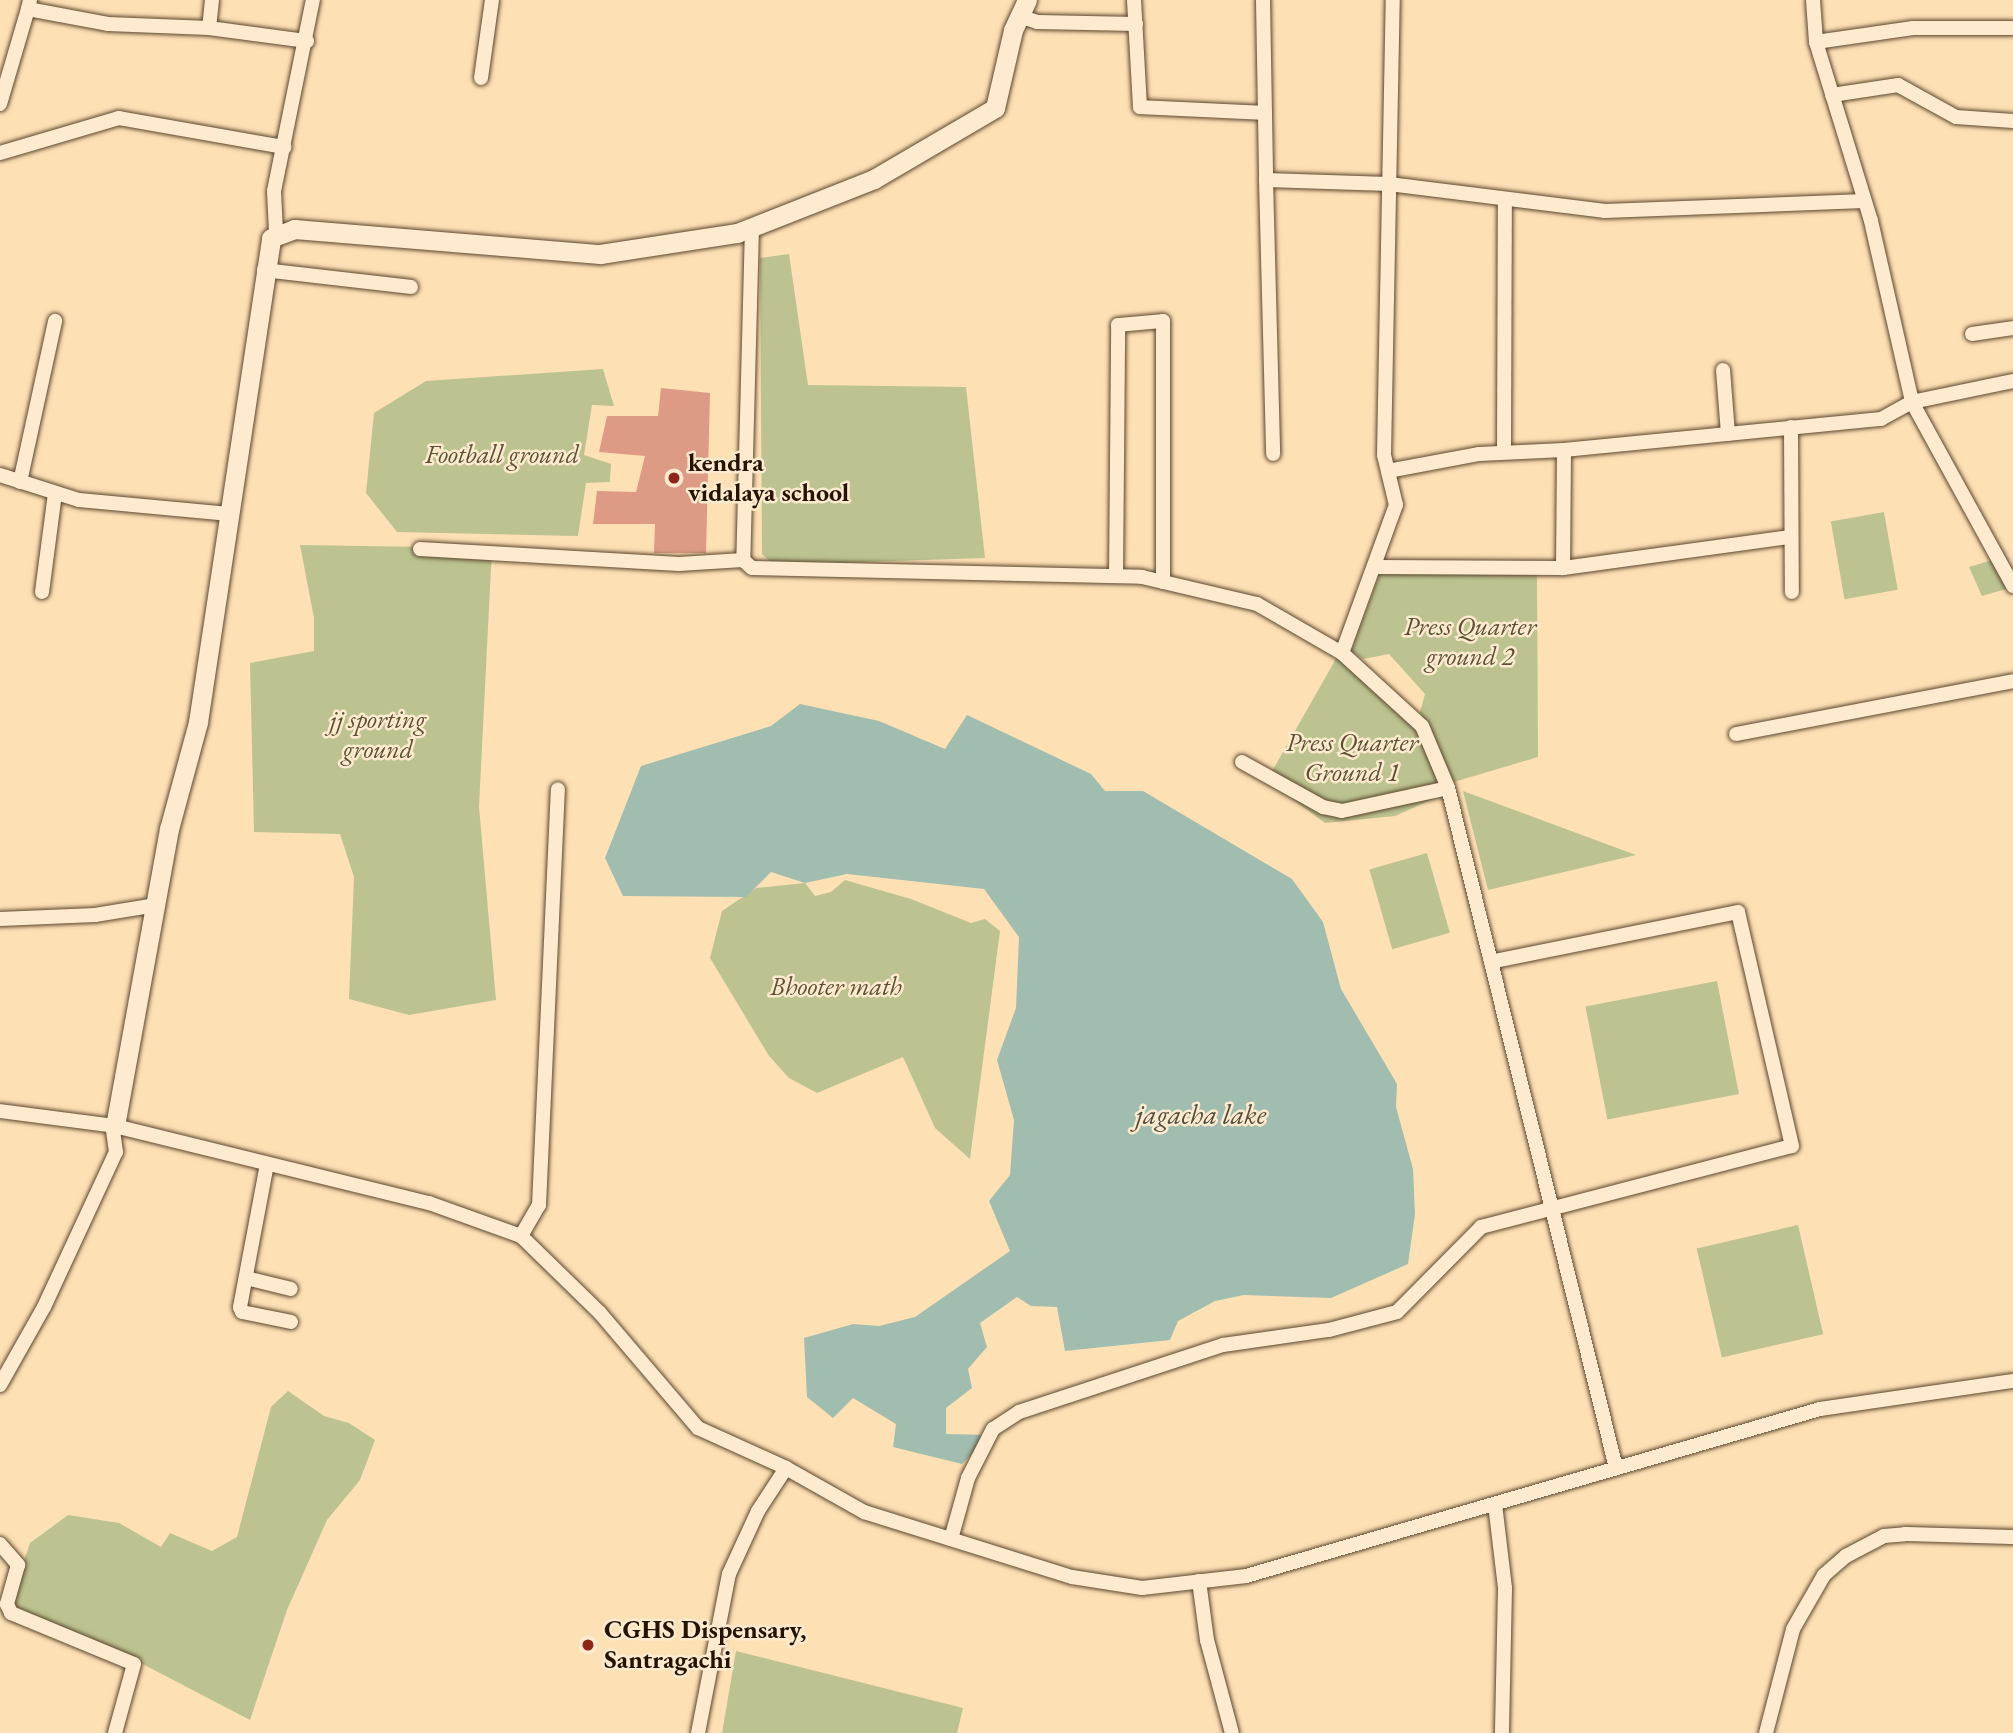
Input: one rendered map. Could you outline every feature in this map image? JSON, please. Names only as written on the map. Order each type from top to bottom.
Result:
[{"type":"main road","points":[[113,1126],[156,905],[198,722],[264,271],[276,232],[600,254],[674,245],[752,227],[874,179],[984,116],[1001,95],[1023,8]]},
{"type":"street","points":[[209,28],[212,0]]},
{"type":"street","points":[[276,232],[274,191],[307,41],[313,0]]},
{"type":"street","points":[[481,78],[492,0]]},
{"type":"street","points":[[1134,0],[1140,107],[1265,113]]},
{"type":"street","points":[[1263,0],[1273,454]]},
{"type":"street","points":[[1342,653],[1396,505],[1388,471],[1393,0]]},
{"type":"street","points":[[1813,0],[1816,42],[1864,201],[1912,402],[2013,586]]},
{"type":"street","points":[[0,104],[5,51],[29,4],[107,24],[209,28],[307,41]]},
{"type":"street","points":[[1023,8],[1037,22],[1136,24]]},
{"type":"street","points":[[1816,42],[1913,28],[2013,28]]},
{"type":"street","points":[[1832,95],[1898,85],[1956,117],[2013,121]]},
{"type":"street","points":[[0,153],[119,118],[284,147]]},
{"type":"street","points":[[1266,180],[1389,184],[1605,211],[1864,201]]},
{"type":"street","points":[[1504,452],[1506,199]]},
{"type":"street","points":[[743,560],[752,227]]},
{"type":"street","points":[[264,271],[411,287]]},
{"type":"street","points":[[20,482],[55,321]]},
{"type":"street","points":[[1116,576],[1118,325],[1163,321],[1163,582]]},
{"type":"street","points":[[1972,334],[2013,328]]},
{"type":"street","points":[[1723,370],[1728,433]]},
{"type":"street","points":[[1388,471],[1504,452],[1564,450],[1881,419],[1912,402],[2013,382]]},
{"type":"street","points":[[1791,427],[1789,537],[1792,592]]},
{"type":"street","points":[[1563,568],[1564,450]]},
{"type":"street","points":[[0,475],[79,500],[229,514]]},
{"type":"street","points":[[42,592],[55,493]]},
{"type":"street","points":[[1374,567],[1563,568],[1789,537]]},
{"type":"street","points":[[420,549],[678,564],[743,560],[752,568],[1116,576],[1163,582],[1257,604],[1342,653],[1422,726],[1448,788],[1616,1468]]},
{"type":"street","points":[[1736,734],[2013,681]]},
{"type":"street","points":[[1242,761],[1323,807],[1342,811],[1448,788]]},
{"type":"street","points":[[520,1236],[539,1205],[558,789]]},
{"type":"street","points":[[0,919],[95,915],[156,905]]},
{"type":"street","points":[[951,1539],[968,1478],[993,1429],[1019,1412],[1223,1345],[1329,1330],[1397,1312],[1481,1227],[1554,1212],[1792,1146],[1738,912],[1491,962]]},
{"type":"street","points":[[0,1111],[113,1126],[429,1203],[520,1236],[600,1313],[698,1428],[786,1468],[864,1512],[1072,1577],[1142,1588],[1246,1576],[1819,1409],[2013,1381]]},
{"type":"street","points":[[0,1385],[44,1307],[116,1152],[113,1126]]},
{"type":"street","points":[[267,1164],[242,1312],[291,1322]]},
{"type":"street","points":[[246,1278],[291,1289]]},
{"type":"street","points":[[698,1733],[729,1574],[758,1511],[786,1468]]},
{"type":"street","points":[[1495,1504],[1505,1588],[1502,1733]]},
{"type":"street","points":[[1766,1733],[1793,1629],[1824,1575],[1846,1556],[1884,1536],[1905,1534],[2013,1537]]},
{"type":"street","points":[[0,1544],[18,1565],[7,1604],[11,1613],[134,1664],[115,1733]]},
{"type":"street","points":[[1199,1581],[1207,1640],[1232,1733]]},
{"type":"green space","points":[[789,254],[808,385],[966,387],[985,558],[774,565],[762,554],[760,258]]},
{"type":"green space","name":"Football ground","points":[[603,369],[614,406],[592,405],[584,455],[611,464],[610,482],[586,483],[578,536],[397,532],[366,493],[374,413],[426,381]]},
{"type":"green space","points":[[1884,512],[1898,590],[1845,599],[1831,521]]},
{"type":"green space","name":"jj sporting ground","points":[[300,545],[492,548],[479,807],[496,1000],[409,1015],[349,999],[354,877],[340,834],[254,832],[250,663],[314,651],[314,618]]},
{"type":"green space","points":[[2003,557],[2013,587],[1982,596],[1969,567]]},
{"type":"green space","name":"Press Quarter ground 2","points":[[1380,573],[1537,575],[1538,757],[1454,782],[1420,712],[1425,694],[1389,654],[1363,659],[1351,651]]},
{"type":"green space","name":"Press Quarter Ground 1","points":[[1337,657],[1418,732],[1444,794],[1395,816],[1325,823],[1267,780]]},
{"type":"green space","points":[[1463,791],[1636,855],[1488,890]]},
{"type":"green space","points":[[1427,853],[1450,933],[1392,949],[1369,870]]},
{"type":"green space","name":"Bhooter math","points":[[845,880],[911,899],[971,923],[985,919],[1000,931],[970,1159],[935,1128],[903,1057],[817,1093],[789,1078],[769,1056],[710,958],[722,911],[756,888],[805,883],[815,896],[831,892]]},
{"type":"green space","points":[[1717,981],[1739,1094],[1607,1119],[1585,1007]]},
{"type":"green space","points":[[1798,1225],[1823,1334],[1722,1358],[1697,1248]]},
{"type":"green space","points":[[288,1391],[324,1416],[349,1423],[375,1440],[360,1480],[327,1520],[287,1610],[250,1720],[108,1646],[8,1608],[30,1543],[68,1515],[119,1523],[161,1547],[170,1533],[212,1551],[237,1537],[271,1407]]},
{"type":"green space","points":[[736,1651],[963,1708],[957,1733],[722,1733]]},
{"type":"water","name":"jagacha lake","points":[[800,704],[879,721],[945,749],[967,715],[1091,774],[1105,791],[1143,791],[1292,879],[1323,922],[1341,989],[1397,1084],[1396,1107],[1413,1169],[1415,1214],[1408,1264],[1331,1298],[1244,1295],[1215,1301],[1178,1321],[1170,1340],[1065,1351],[1057,1307],[1031,1306],[1017,1297],[980,1323],[987,1347],[968,1369],[972,1388],[946,1408],[946,1434],[990,1435],[962,1464],[893,1447],[896,1424],[853,1398],[833,1418],[807,1397],[804,1338],[853,1324],[879,1326],[915,1317],[1010,1251],[989,1201],[1010,1175],[1014,1120],[997,1060],[1016,1008],[1019,937],[984,889],[847,874],[805,883],[771,872],[746,897],[623,896],[605,858],[641,766],[771,726]]},
{"type":"building","name":"kendra vidalaya school","points":[[661,388],[710,393],[706,553],[654,553],[655,524],[593,524],[597,491],[636,492],[645,456],[599,452],[607,416],[658,416]]},
{"type":"place","name":"kendra vidalaya school","points":[[674,478]]},
{"type":"place","name":"CGHS Dispensary, Santragachi","points":[[588,1645]]}]
